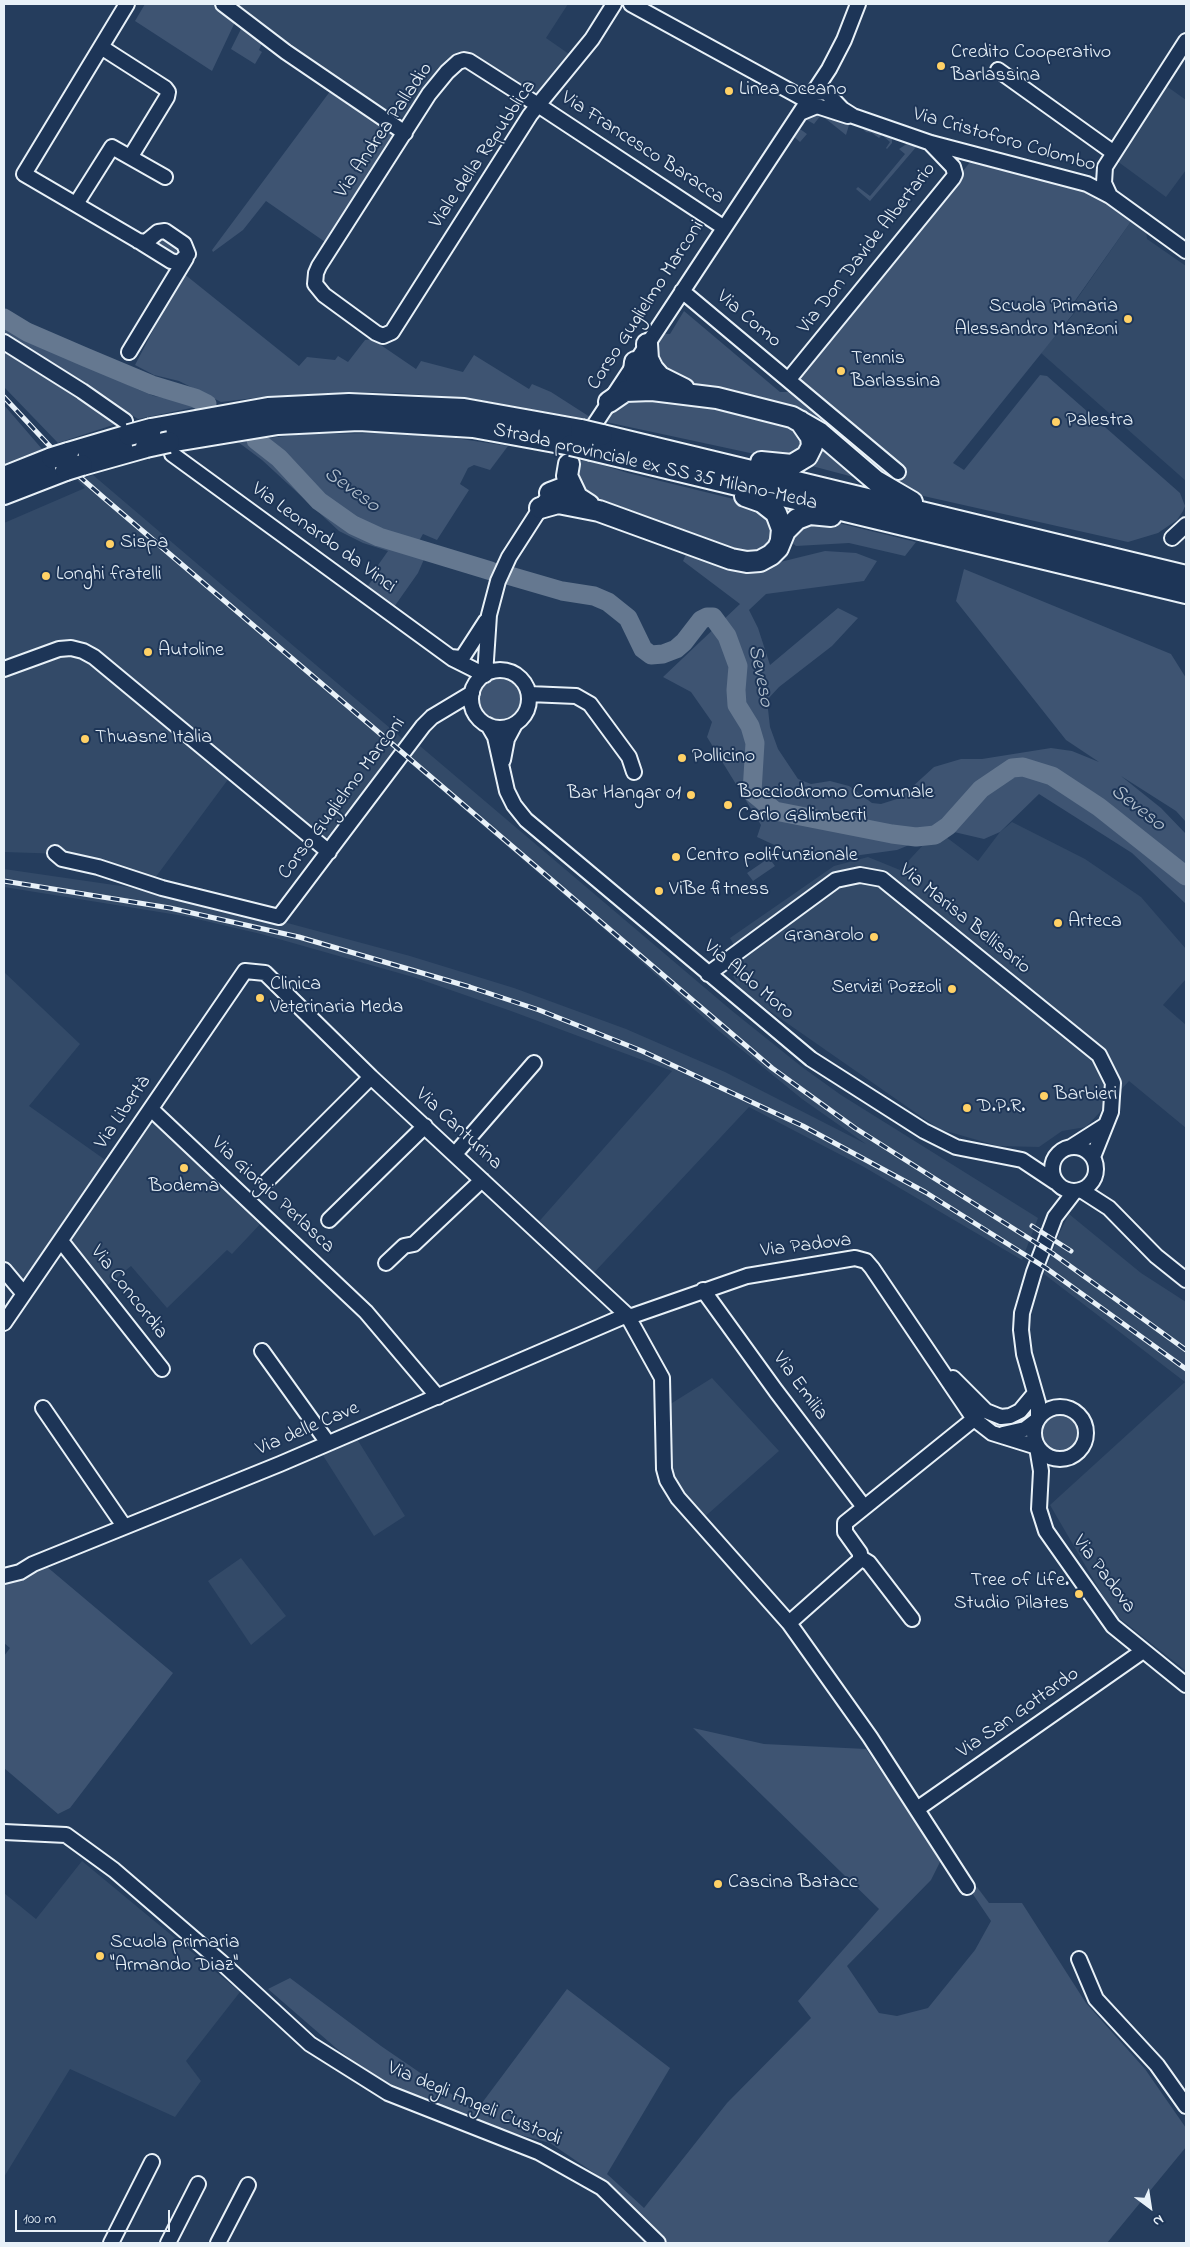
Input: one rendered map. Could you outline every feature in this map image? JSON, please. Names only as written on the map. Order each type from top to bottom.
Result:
[{"type":"highway","points":[[647,344],[648,359],[638,367],[636,377],[652,390]]},
{"type":"highway","points":[[638,367],[695,394]]},
{"type":"highway","points":[[609,402],[625,391],[652,390],[695,394],[770,411],[799,420],[820,433],[870,476],[894,493],[953,520]]},
{"type":"highway","name":"Strada provinciale ex SS 35 Milano-Meda","points":[[4,477],[67,462],[209,418],[314,405],[418,406],[510,416],[563,479]]},
{"type":"highway","name":"Strada provinciale ex SS 35 Milano-Meda","points":[[4,494],[67,462],[127,428],[170,448],[226,431],[256,426],[336,420],[413,422],[496,430],[563,479]]},
{"type":"highway","points":[[680,462],[729,456],[780,465],[797,463],[807,456],[812,446],[811,437],[799,420]]},
{"type":"highway","name":"Strada provinciale ex SS 35 Milano-Meda","points":[[563,479],[597,442],[680,462],[953,520],[1186,576]]},
{"type":"highway","points":[[680,462],[770,507],[780,520],[782,539]]},
{"type":"highway","name":"Strada provinciale ex SS 35 Milano-Meda","points":[[680,462],[915,528],[1186,593]]},
{"type":"highway","points":[[563,479],[599,511],[740,562],[754,562],[766,558],[778,548],[782,539],[797,519],[810,514],[915,528]]},
{"type":"street","points":[[127,4],[24,174],[175,262],[186,258]]},
{"type":"street","points":[[223,4],[286,52],[405,133]]},
{"type":"street","name":"Viale della Repubblica","points":[[315,278],[318,290],[376,333],[383,336],[392,332],[538,105],[592,39],[614,4]]},
{"type":"street","name":"Via Cristoforo Colombo","points":[[631,4],[813,94],[826,92],[831,104],[854,116],[931,143],[1078,180],[1110,196],[1185,249]]},
{"type":"street","name":"Corso Guglielmo Marconi","points":[[647,344],[829,69],[844,40],[858,4]]},
{"type":"street","points":[[1078,180],[1093,177],[1105,167],[1182,57],[1186,41]]},
{"type":"street","points":[[101,47],[165,88],[168,92],[167,97],[131,156]]},
{"type":"street","name":"Via Andrea Palladio","points":[[315,278],[319,266],[405,133],[447,72],[458,62],[469,61],[538,105]]},
{"type":"street","points":[[799,114],[811,107],[831,104],[828,79],[829,69]]},
{"type":"street","points":[[998,70],[1114,153]]},
{"type":"street","name":"Via Francesco Baracca","points":[[538,105],[723,227]]},
{"type":"street","name":"Via Don Davide Albertario","points":[[789,379],[953,178],[955,174],[953,167],[931,143]]},
{"type":"street","points":[[76,204],[110,148],[115,147],[165,177]]},
{"type":"street","points":[[1105,167],[1104,183],[1110,196]]},
{"type":"street","points":[[129,352],[186,258],[187,247],[165,231],[158,232],[146,242],[138,241]]},
{"type":"street","name":"Via Como","points":[[682,291],[898,472]]},
{"type":"street","points":[[4,342],[82,391],[127,428]]},
{"type":"street","name":"Corso Guglielmo Marconi","points":[[485,675],[486,637],[489,615],[498,581],[504,567],[563,479],[609,402],[638,367]]},
{"type":"street","name":"Via Leonardo da Vinci","points":[[170,448],[452,658]]},
{"type":"street","points":[[1172,538],[1186,525]]},
{"type":"street","points":[[452,658],[460,658],[464,655],[489,615]]},
{"type":"street","points":[[486,637],[507,671]]},
{"type":"street","points":[[4,669],[59,649],[72,648],[84,651],[329,852]]},
{"type":"street","points":[[452,658],[485,675]]},
{"type":"street","points":[[452,658],[473,691],[473,706],[484,722]]},
{"type":"street","points":[[444,711],[462,712],[484,722],[506,727],[515,724],[526,711],[529,694],[522,679],[507,671],[499,670],[485,675],[473,691]]},
{"type":"street","name":"Corso Guglielmo Marconi","points":[[55,853],[62,859],[98,867],[162,888],[279,917],[423,726],[432,717],[473,691]]},
{"type":"street","points":[[529,694],[576,696],[590,704],[629,757],[634,772]]},
{"type":"street","name":"Via Aldo Moro","points":[[484,722],[495,737],[508,791],[514,805],[526,820],[811,1059],[924,1131],[956,1147],[1022,1160],[1042,1157],[1067,1148]]},
{"type":"street","name":"Via Aldo Moro","points":[[502,763],[507,739],[515,724]]},
{"type":"street","name":"Via Marisa Bellisario","points":[[708,974],[836,880],[860,875],[882,879],[1099,1055],[1113,1083],[1111,1112],[1093,1157]]},
{"type":"street","name":"Via Libertà","points":[[4,1323],[245,971],[265,973]]},
{"type":"street","name":"Via Canturina","points":[[265,973],[371,1077],[626,1315],[662,1378],[664,1469],[667,1480],[678,1498],[789,1623],[870,1737],[968,1887]]},
{"type":"street","points":[[455,1154],[534,1063]]},
{"type":"street","points":[[267,1181],[371,1077]]},
{"type":"street","name":"Via Giorgio Perlasca","points":[[151,1109],[366,1312],[438,1397]]},
{"type":"street","points":[[330,1220],[424,1126]]},
{"type":"street","points":[[1064,1459],[1049,1457],[1037,1447],[1034,1433],[1039,1408],[1031,1373],[1024,1354],[1021,1330],[1022,1313],[1034,1272],[1055,1217],[1056,1183],[1052,1168],[1053,1160],[1067,1148],[1104,1126]]},
{"type":"street","points":[[1067,1148],[1084,1148],[1093,1157],[1096,1175],[1109,1208]]},
{"type":"street","name":"Via Aldo Moro","points":[[1022,1160],[1056,1183]]},
{"type":"street","points":[[1055,1217],[1078,1191],[1093,1182],[1096,1175]]},
{"type":"street","points":[[386,1263],[404,1246],[414,1244],[482,1180]]},
{"type":"street","points":[[1056,1183],[1062,1188],[1078,1191],[1109,1208],[1156,1256],[1186,1280]]},
{"type":"street","name":"Via Concordia","points":[[61,1241],[162,1369]]},
{"type":"street","name":"Via Padova","points":[[626,1315],[632,1316],[703,1290],[752,1275],[859,1258],[872,1268],[974,1419],[988,1431],[1037,1447],[1040,1461],[1040,1516],[1046,1531],[1113,1626],[1186,1685]]},
{"type":"street","points":[[4,1270],[24,1294]]},
{"type":"street","name":"Via Emilia","points":[[703,1290],[774,1389],[864,1507]]},
{"type":"street","name":"Via delle Cave","points":[[4,1576],[20,1572],[33,1564],[438,1397],[626,1315]]},
{"type":"street","points":[[262,1351],[328,1443]]},
{"type":"street","points":[[930,1355],[991,1414],[1004,1417],[1018,1412],[1035,1393]]},
{"type":"street","points":[[1031,1373],[1044,1395],[1061,1407]]},
{"type":"street","points":[[1000,1434],[1025,1429],[1044,1412],[1061,1407],[1069,1408],[1082,1419],[1086,1435],[1079,1451],[1064,1459],[1047,1476],[1040,1490]]},
{"type":"street","points":[[43,1408],[124,1526]]},
{"type":"street","points":[[861,1558],[860,1551],[844,1528],[849,1519],[974,1419]]},
{"type":"street","points":[[789,1623],[861,1558]]},
{"type":"street","points":[[861,1558],[868,1562],[912,1619]]},
{"type":"street","name":"Via San Gottardo","points":[[918,1809],[1144,1651]]},
{"type":"street","name":"Via degli Angeli Custodi","points":[[4,1832],[66,1835],[121,1876],[221,1962],[310,2044],[388,2093],[538,2152],[602,2188],[658,2243]]},
{"type":"street","points":[[1079,1958],[1096,1999],[1157,2065],[1186,2106]]},
{"type":"street","points":[[111,2243],[152,2162]]},
{"type":"street","points":[[168,2243],[198,2184]]},
{"type":"street","points":[[218,2243],[248,2185]]},
{"type":"shaded area","points":[[145,4],[215,4],[236,20],[212,71],[135,21]]},
{"type":"shaded area","points":[[235,4],[568,4],[546,38],[569,54],[537,92],[530,93],[469,54],[453,56],[407,117],[397,118],[318,66]]},
{"type":"shaded area","points":[[246,28],[263,41],[259,50],[262,52],[255,64],[231,49],[241,29]]},
{"type":"shaded area","points":[[1165,85],[1186,100],[1186,170],[1166,197],[1117,161]]},
{"type":"shaded area","points":[[331,90],[392,132],[393,140],[328,244],[266,201],[243,230],[213,252],[212,250]]},
{"type":"shaded area","points":[[822,113],[849,125],[846,135],[821,115],[814,124],[807,120],[800,129],[807,134],[800,142],[793,136],[804,121],[816,114]]},
{"type":"shaded area","points":[[862,128],[889,136],[892,138],[892,143],[887,149],[890,142],[882,135],[879,138]]},
{"type":"shaded area","points":[[908,143],[917,146],[870,201],[856,189],[858,187],[870,196],[905,154],[899,149]]},
{"type":"shaded area","points":[[971,161],[1066,183],[1099,198],[1132,220],[1072,305],[1077,309],[953,463],[964,470],[1040,375],[1047,376],[1180,493],[1185,506],[1183,511],[1177,520],[1158,533],[1128,542],[919,495],[905,490],[850,453],[727,394],[678,380],[662,370],[656,351],[665,334],[670,334],[684,311],[780,392],[795,392],[794,380]]},
{"type":"shaded area","name":"Scuola Primaria Alessandro Manzoni","points":[[1132,220],[1146,230],[1147,239],[1186,266],[1186,481],[1041,353],[1077,310],[1072,306]]},
{"type":"shaded area","points":[[161,235],[180,245],[180,255],[176,256],[158,245],[156,241]]},
{"type":"shaded area","points":[[183,273],[299,366],[307,357],[335,360],[338,356],[348,362],[365,340],[372,339],[416,369],[421,361],[463,372],[474,355],[529,389],[532,384],[551,392],[590,417],[588,419],[475,399],[399,393],[353,392],[271,396],[221,402],[179,381],[154,375],[135,365]]},
{"type":"shaded area","points":[[4,324],[137,389],[154,396],[181,401],[196,407],[138,419],[4,334]]},
{"type":"shaded area","points":[[4,349],[58,383],[116,424],[58,443],[4,387]]},
{"type":"shaded area","points":[[632,399],[704,403],[798,426],[806,450],[778,459],[606,422],[617,407]]},
{"type":"shaded area","points":[[4,405],[42,449],[4,464]]},
{"type":"shaded area","points":[[388,433],[448,437],[508,446],[490,470],[474,465],[468,468],[460,484],[469,490],[437,540],[423,534],[419,541],[412,542],[359,523],[331,504],[304,480],[267,438],[306,434]]},
{"type":"shaded area","points":[[817,438],[861,479],[808,465]]},
{"type":"shaded area","points":[[247,441],[268,457],[322,509],[348,529],[367,538],[425,557],[418,573],[394,607],[367,587],[379,571],[376,568],[388,551],[363,543],[339,531],[262,460],[238,442]]},
{"type":"shaded area","points":[[586,460],[628,473],[754,504],[774,522],[771,545],[749,556],[588,497],[576,477],[581,461]]},
{"type":"shaded area","points":[[93,475],[404,740],[329,842],[238,766],[155,878],[102,860],[65,854],[4,852],[4,523],[85,488],[77,480]]},
{"type":"shaded area","points":[[830,521],[916,542],[905,556],[849,543],[796,546],[791,542],[799,524]]},
{"type":"shaded area","points":[[688,550],[776,563],[825,551],[856,553],[877,561],[864,581],[766,594],[749,610],[758,628],[770,665],[838,608],[858,618],[832,646],[779,687],[767,700],[770,727],[778,749],[798,779],[811,784],[830,781],[849,786],[872,803],[881,804],[900,798],[934,767],[961,759],[982,759],[1051,748],[1072,751],[1099,762],[1066,740],[956,601],[964,569],[1171,654],[1186,678],[1186,822],[1176,811],[1121,776],[1161,808],[1186,834],[1186,904],[1132,853],[1039,794],[1000,832],[984,839],[954,832],[919,841],[897,850],[824,860],[792,853],[757,837],[761,825],[707,737],[712,722],[691,692],[663,677],[740,604],[683,561]]},
{"type":"shaded area","points":[[500,677],[513,681],[519,687],[523,700],[519,713],[513,719],[500,723],[487,719],[481,713],[477,700],[481,687],[487,681]]},
{"type":"shaded area","points":[[420,746],[731,1010],[802,1067],[841,1095],[1038,1218],[1022,1260],[864,1167],[749,1107],[589,1278],[535,1226],[672,1071],[413,977],[261,934],[184,916],[4,887],[4,869],[128,887],[243,911],[410,956],[514,988],[626,1029],[725,1072],[866,1144],[802,1099],[714,1027],[619,942],[406,760]]},
{"type":"shaded area","points":[[1012,822],[1085,859],[1141,897],[1186,949],[1186,979],[1163,1005],[1186,1025],[1186,1128],[1129,1081],[1086,1127],[1062,1131],[1039,1147],[998,1146],[939,1129],[741,991],[733,976],[745,965],[730,938],[834,866],[868,857],[900,870],[923,845],[946,837],[978,861],[1000,832]]},
{"type":"shaded area","points":[[769,858],[775,866],[753,881],[747,873]]},
{"type":"shaded area","points":[[4,972],[80,1044],[29,1106],[111,1164],[24,1292],[4,1268]]},
{"type":"shaded area","points":[[152,1112],[264,1220],[232,1254],[227,1250],[167,1308],[131,1266],[103,1289],[64,1241]]},
{"type":"shaded area","points":[[1069,1214],[1141,1273],[1186,1302],[1186,1671],[1113,1613],[1050,1505],[1185,1382],[1044,1274]]},
{"type":"shaded area","points":[[712,1378],[779,1451],[700,1521],[668,1480],[664,1408]]},
{"type":"shaded area","points":[[1060,1416],[1074,1421],[1079,1435],[1074,1449],[1060,1454],[1046,1449],[1041,1435],[1046,1421]]},
{"type":"shaded area","points":[[352,1431],[405,1516],[374,1536],[317,1446]]},
{"type":"shaded area","points":[[241,1558],[286,1616],[251,1645],[208,1581]]},
{"type":"shaded area","points":[[46,1566],[173,1673],[70,1808],[58,1814],[4,1768],[4,1656],[10,1648],[4,1643],[4,1585]]},
{"type":"shaded area","points":[[693,1728],[764,1744],[866,1749],[911,1815],[940,1862],[931,1880],[847,1966],[879,2013],[897,2016],[928,2008],[975,1950],[991,1921],[970,1890],[977,1887],[989,1903],[1022,1903],[1086,2003],[1145,2069],[1186,2128],[1186,2147],[1107,2243],[668,2243],[600,2177],[550,2143],[473,2122],[377,2079],[336,2048],[268,1989],[290,1978],[381,2046],[476,2111],[567,1989],[670,2068],[607,2174],[644,2208],[727,2103],[811,2018],[798,2001],[879,1909]]},
{"type":"shaded area","name":"Scuola primaria \"Armando Diaz\"","points":[[82,1861],[240,1992],[186,2061],[201,2081],[175,2117],[70,2069],[4,2177],[4,1893],[36,1919]]},
{"type":"waterway","name":"Seveso","points":[[4,318],[27,332],[85,357],[152,385],[195,398],[207,404]]},
{"type":"waterway","name":"Seveso","points":[[256,440],[279,458],[319,501],[353,525],[379,537],[491,571]]},
{"type":"waterway","name":"Seveso","points":[[507,575],[562,591],[594,596],[608,602],[628,618],[643,649],[651,655],[663,654],[676,649],[701,620],[713,617],[727,636],[738,666],[737,705],[750,726],[755,743],[752,792],[775,811],[892,834],[916,837],[935,835],[948,826],[981,789],[1012,768],[1023,767],[1052,776],[1099,807],[1186,876]]},
{"type":"railway","points":[[4,397],[72,470],[104,498],[772,1068],[855,1128],[1052,1253],[1186,1350]]},
{"type":"railway","points":[[4,881],[170,908],[299,937],[470,987],[539,1010],[642,1051],[803,1126],[925,1192],[1046,1268],[1186,1369]]},
{"type":"railway","points":[[1032,1226],[1071,1251]]},
{"type":"place","name":"Credito Cooperativo Barlassina","points":[[941,66]]},
{"type":"place","name":"Linea Oceano","points":[[729,91]]},
{"type":"place","name":"Scuola Primaria Alessandro Manzoni","points":[[1128,319]]},
{"type":"place","name":"Tennis Barlassina","points":[[841,371]]},
{"type":"place","name":"Palestra","points":[[1056,422]]},
{"type":"place","name":"Sispa","points":[[110,544]]},
{"type":"place","name":"Longhi fratelli","points":[[46,576]]},
{"type":"place","name":"Autoline","points":[[148,652]]},
{"type":"place","name":"Thuasne Italia","points":[[85,739]]},
{"type":"place","name":"Pollicino","points":[[682,758]]},
{"type":"place","name":"Bar Hangar 01","points":[[691,795]]},
{"type":"place","name":"Bocciodromo Comunale Carlo Galimberti","points":[[728,805]]},
{"type":"place","name":"Centro polifunzionale","points":[[676,857]]},
{"type":"place","name":"ViBe fitness","points":[[659,891]]},
{"type":"place","name":"Arteca","points":[[1058,923]]},
{"type":"place","name":"Granarolo","points":[[874,937]]},
{"type":"place","name":"Servizi Pozzoli","points":[[952,989]]},
{"type":"place","name":"Clinica Veterinaria Meda","points":[[260,998]]},
{"type":"place","name":"Barbieri","points":[[1044,1096]]},
{"type":"place","name":"D.P.R.","points":[[967,1108]]},
{"type":"place","name":"Bodema","points":[[184,1168]]},
{"type":"place","name":"Tree of Life. Studio Pilates","points":[[1079,1594]]},
{"type":"place","name":"Cascina Batacc","points":[[718,1884]]},
{"type":"place","name":"Scuola primaria \"Armando Diaz\"","points":[[100,1956]]}]
